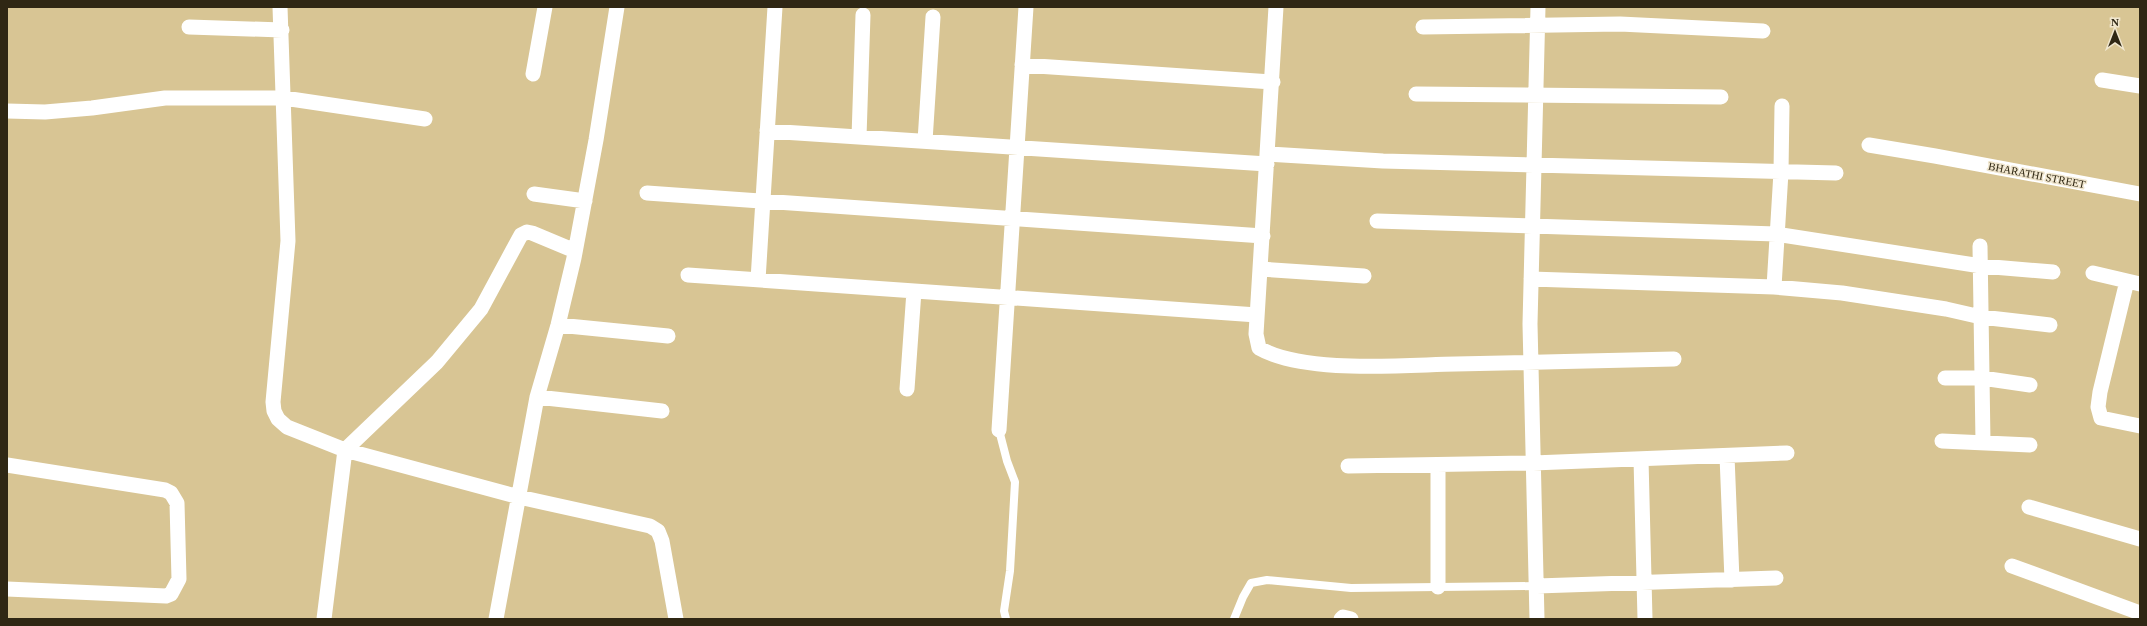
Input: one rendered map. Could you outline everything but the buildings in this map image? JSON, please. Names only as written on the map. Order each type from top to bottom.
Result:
[{"type":"street","points":[[280,7],[282,30],[288,241],[274,411],[278,419],[287,427],[345,450],[519,497],[650,526],[658,531],[662,541],[676,619]]},
{"type":"street","points":[[533,74],[545,7]]},
{"type":"street","points":[[496,619],[537,397],[558,325],[575,251],[600,118],[617,7]]},
{"type":"street","points":[[758,280],[775,7]]},
{"type":"street","points":[[999,430],[1026,7]]},
{"type":"street","points":[[1276,7],[1268,159],[1256,334],[1259,348],[1269,354],[1292,361],[1352,366],[1674,359]]},
{"type":"street","points":[[1537,619],[1531,362],[1531,279],[1538,7]]},
{"type":"street","points":[[859,137],[863,15]]},
{"type":"street","points":[[925,141],[933,17]]},
{"type":"street","points":[[1423,27],[1620,24],[1763,31]]},
{"type":"street","points":[[189,27],[282,30]]},
{"type":"street","points":[[1022,65],[1272,82]]},
{"type":"street","points":[[2102,80],[2140,86]]},
{"type":"street","points":[[1416,94],[1721,96]]},
{"type":"street","points":[[7,111],[45,112],[92,108],[165,98],[284,98],[425,119]]},
{"type":"street","points":[[1774,288],[1776,234],[1781,172],[1782,106]]},
{"type":"street","points":[[768,131],[1017,147],[1268,159],[1836,173]]},
{"type":"street","name":"BHARATHI STREET","points":[[1869,146],[1935,156],[2140,194]]},
{"type":"street","points":[[647,193],[1262,236]]},
{"type":"street","points":[[534,194],[584,201]]},
{"type":"street","points":[[1377,221],[1776,234],[1981,266],[2053,272]]},
{"type":"street","points":[[324,619],[345,450],[437,362],[481,309],[522,235],[527,232],[532,233],[575,251]]},
{"type":"street","points":[[1980,246],[1983,442]]},
{"type":"street","points":[[1260,269],[1364,276]]},
{"type":"street","points":[[2093,273],[2133,283],[2100,392],[2098,407],[2101,418],[2140,426]]},
{"type":"street","points":[[688,274],[1257,315]]},
{"type":"street","points":[[1531,279],[1774,288],[1842,293],[1946,309],[1981,317],[2050,325]]},
{"type":"street","points":[[907,389],[914,291]]},
{"type":"street","points":[[558,325],[668,336]]},
{"type":"street","points":[[1945,378],[1982,378],[2030,385]]},
{"type":"street","points":[[537,397],[662,411]]},
{"type":"street","points":[[1942,441],[2030,444]]},
{"type":"street","points":[[1348,466],[1533,463],[1787,453]]},
{"type":"street","points":[[1727,456],[1732,580]]},
{"type":"street","points":[[1640,459],[1645,619]]},
{"type":"street","points":[[7,465],[165,490],[171,494],[178,503],[178,579],[171,594],[166,596],[7,589]]},
{"type":"street","points":[[1438,465],[1438,587]]},
{"type":"street","points":[[2029,508],[2140,539]]},
{"type":"street","points":[[2012,566],[2140,613]]},
{"type":"street","points":[[1537,586],[1776,578]]},
{"type":"street","points":[[1341,619],[1351,619]]},
{"type":"lane","points":[[999,430],[1007,461],[1015,482],[1010,571],[1004,611],[1006,619]]},
{"type":"lane","points":[[1234,619],[1243,597],[1251,583],[1267,580],[1351,588],[1537,586]]}]
